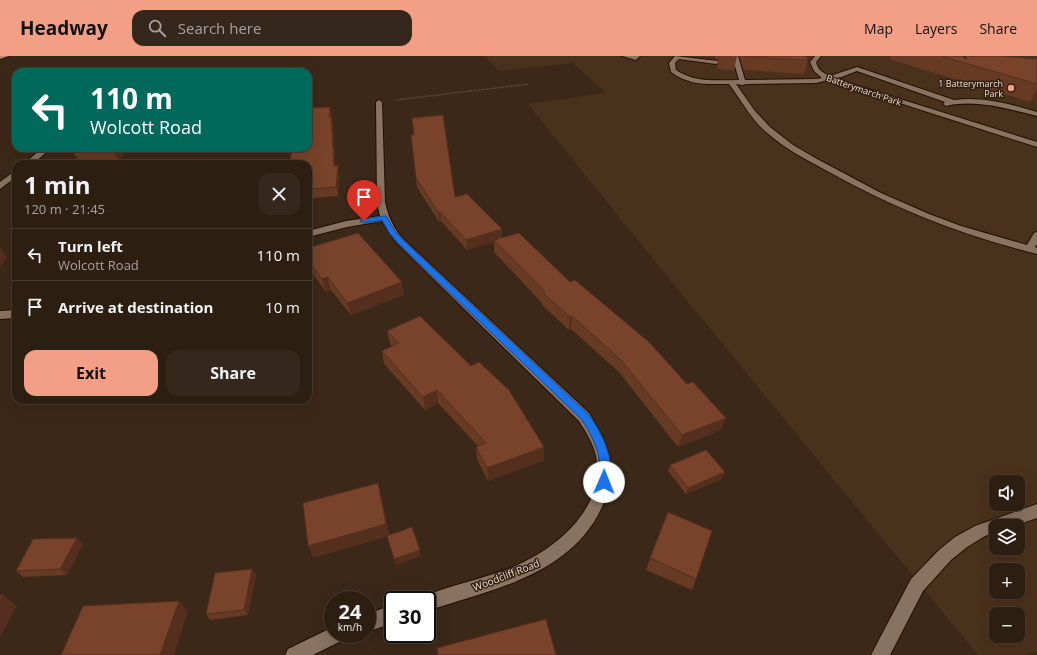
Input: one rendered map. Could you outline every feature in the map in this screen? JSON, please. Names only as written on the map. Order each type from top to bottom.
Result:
[{"type":"highway","points":[[0,57],[6,56]]},
{"type":"street","points":[[625,56],[636,58],[638,56]]},
{"type":"street","points":[[716,62],[695,60],[678,56],[671,66],[672,71],[679,76],[699,82],[732,83],[808,82],[829,79],[857,69],[952,102]]},
{"type":"street","points":[[735,56],[743,83]]},
{"type":"street","name":"Batterymarch Park","points":[[818,56],[813,62],[814,67],[820,74],[829,79],[1037,145]]},
{"type":"street","points":[[732,83],[757,117],[769,130],[790,146],[814,161],[868,190],[918,213],[971,232],[1034,249],[1037,235]]},
{"type":"street","points":[[930,112],[952,102],[965,101],[992,104],[1037,114]]},
{"type":"street","name":"Woodcliff Road","points":[[379,102],[381,202],[384,218],[392,232],[584,417],[592,426],[603,451],[605,466],[603,487],[600,498],[592,514],[579,530],[546,558],[528,568],[506,577],[436,600]]},
{"type":"street","points":[[33,160],[43,152]]},
{"type":"street","points":[[0,186],[12,176]]},
{"type":"street","points":[[312,233],[346,224],[384,218]]},
{"type":"street","points":[[0,314],[12,314]]},
{"type":"street","points":[[880,655],[917,585],[945,555],[961,542],[980,531],[1037,511]]},
{"type":"street","points":[[294,655],[324,641]]},
{"type":"path","points":[[379,102],[529,84]]},
{"type":"shaded area","points":[[485,56],[1037,56],[1037,651],[1026,655],[978,655],[666,275],[528,104],[606,93],[573,63],[499,71]]},
{"type":"building","points":[[806,56],[808,60],[747,57]]},
{"type":"building","points":[[941,56],[962,56],[966,60],[967,56],[1002,56],[1037,59],[1037,84]]},
{"type":"building","points":[[330,107],[329,117],[331,117],[334,166],[338,165],[336,187],[312,189],[312,160],[290,160],[292,152],[312,152],[312,108]]},
{"type":"building","points":[[443,115],[455,197],[467,194],[502,229],[466,240],[440,212],[438,212],[416,178],[411,135],[414,135],[412,118]]},
{"type":"building","points":[[358,233],[402,282],[347,303],[328,277],[322,279],[312,265],[312,247]]},
{"type":"building","points":[[519,233],[570,282],[575,280],[650,343],[687,384],[693,382],[726,418],[682,435],[621,360],[572,316],[570,317],[543,293],[545,292],[494,240]]},
{"type":"building","points":[[420,316],[471,366],[479,362],[509,390],[544,447],[487,468],[476,447],[486,443],[437,390],[423,397],[382,351],[399,343],[387,331]]},
{"type":"building","points":[[706,450],[725,472],[688,488],[670,465]]},
{"type":"building","points":[[378,483],[386,524],[308,546],[303,503]]},
{"type":"building","points":[[668,512],[712,531],[696,579],[650,558]]},
{"type":"building","points":[[412,527],[420,550],[394,559],[387,536]]},
{"type":"building","points":[[77,538],[60,569],[16,571],[33,539]]},
{"type":"building","points":[[252,569],[244,610],[206,614],[215,573]]},
{"type":"building","points":[[179,601],[160,655],[61,655],[83,606]]},
{"type":"building","points":[[546,619],[556,655],[438,655],[437,648]]},
{"type":"place","name":"1 Batterymarch Park","points":[[1011,88]]},
{"type":"route","points":[[364,221],[384,218],[387,225],[399,240],[576,407],[592,426],[603,451],[605,466],[604,482]]}]
